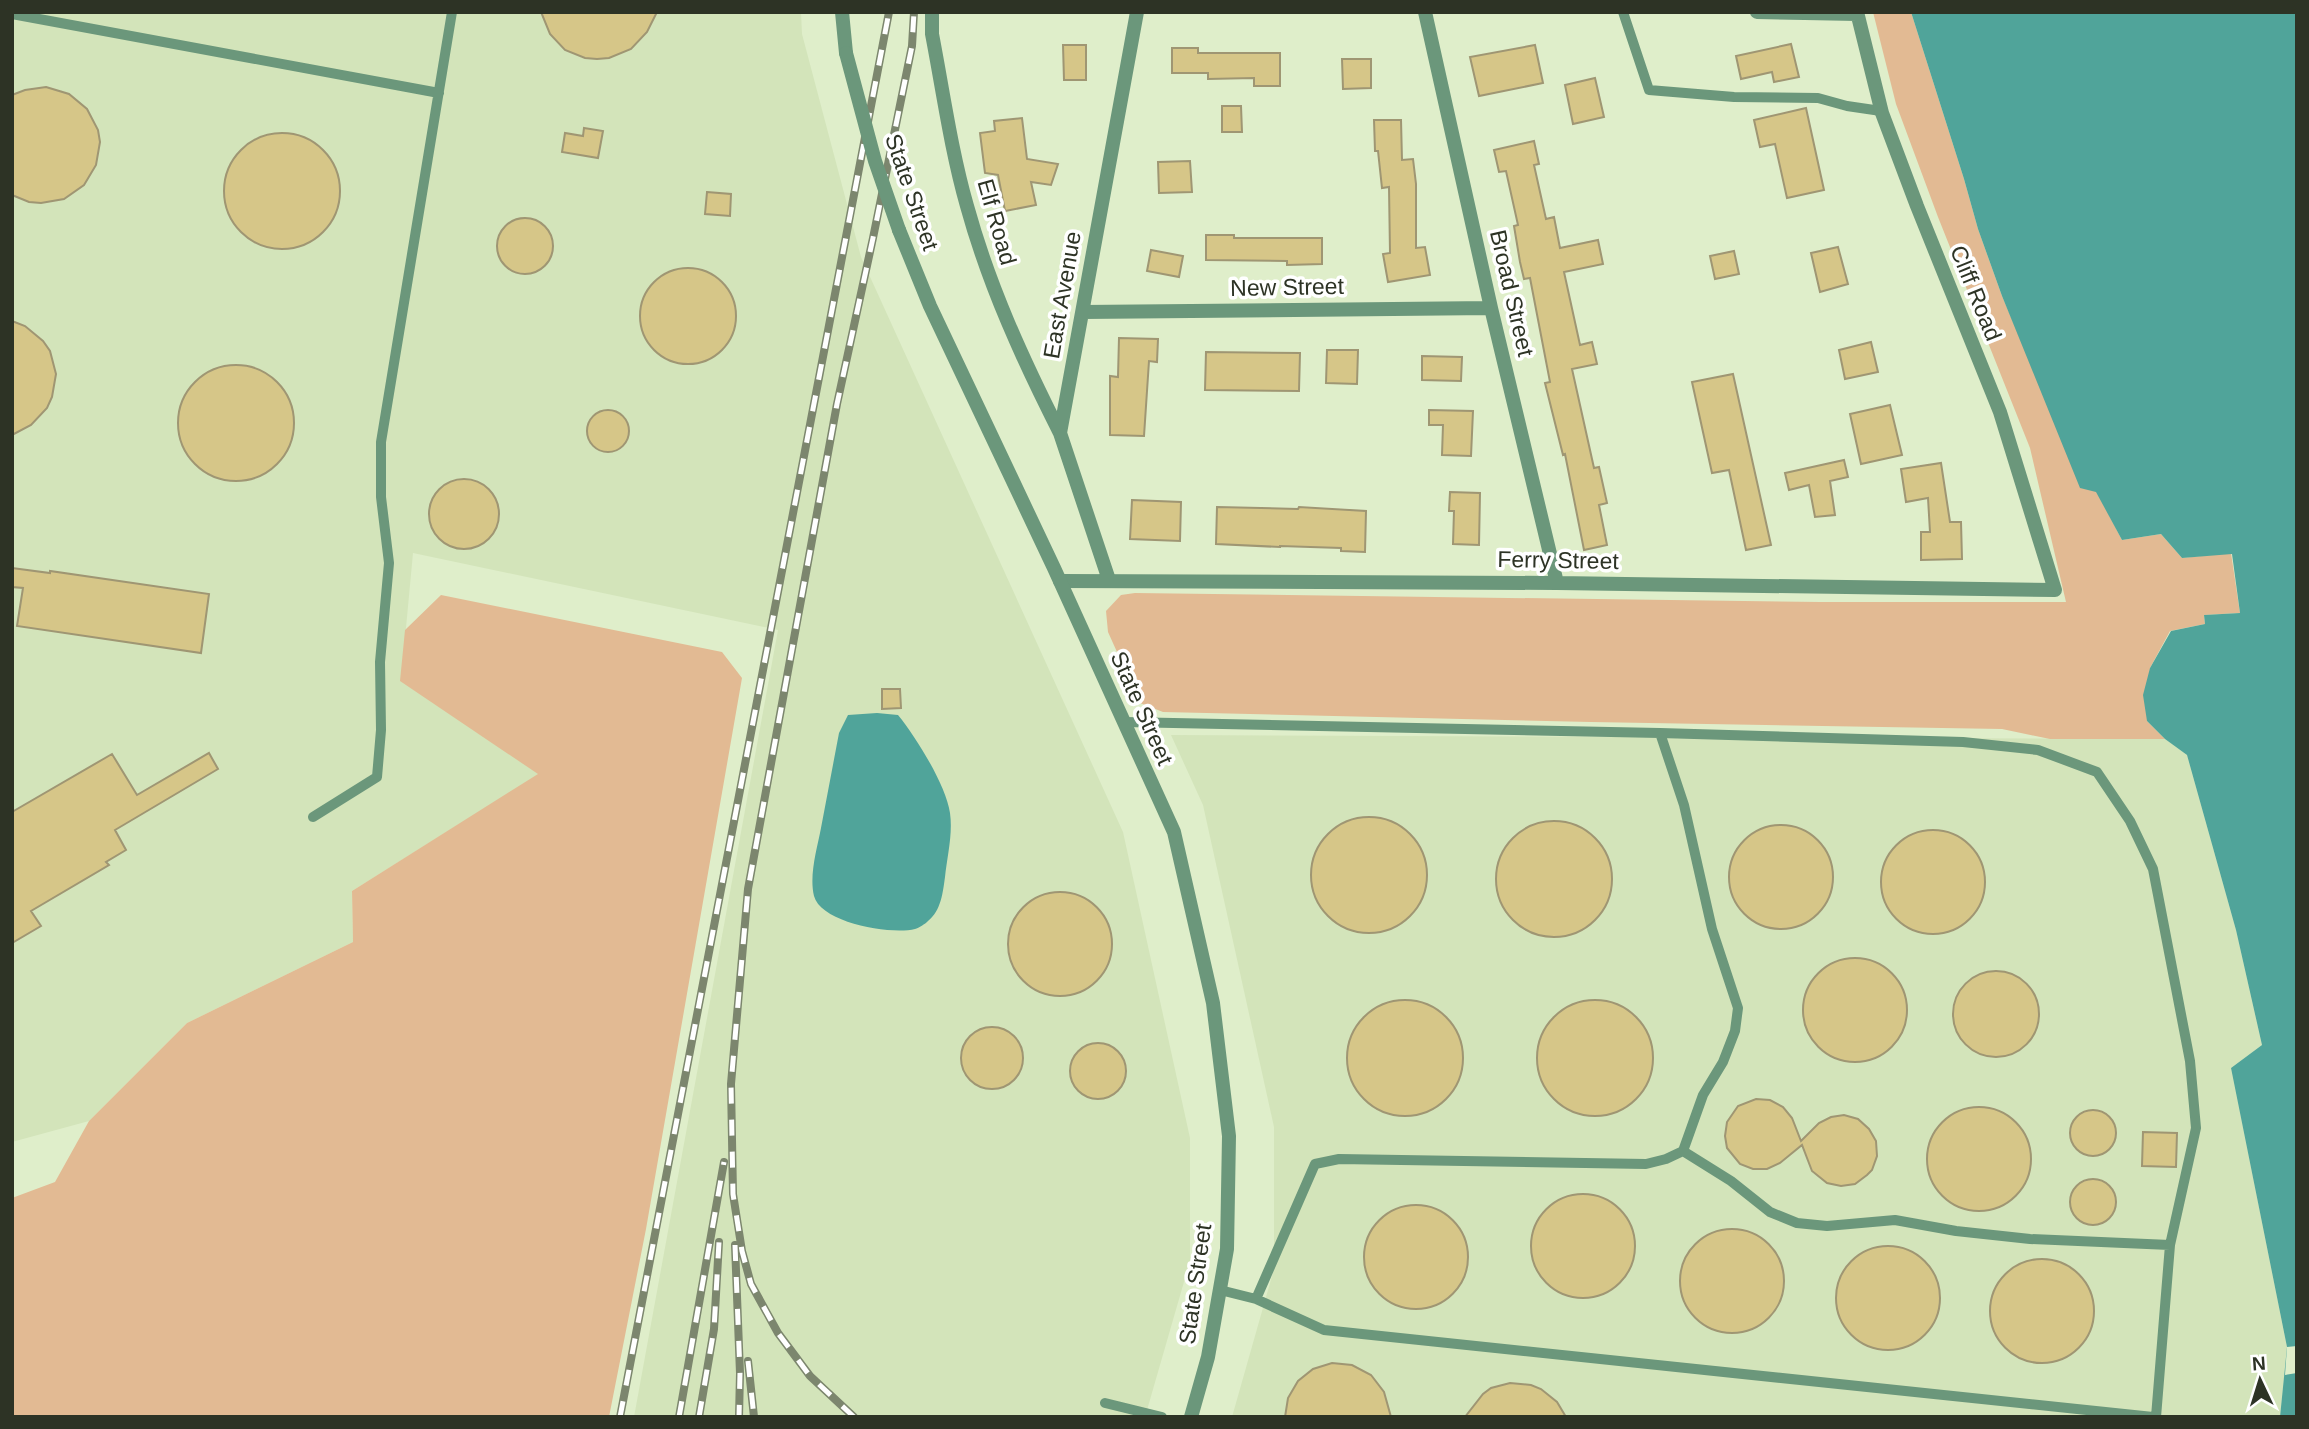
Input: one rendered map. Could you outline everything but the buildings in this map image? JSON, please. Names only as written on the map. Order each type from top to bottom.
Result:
[{"type":"street","name":"State Street","points":[[842,12],[846,53],[875,161],[899,230],[930,306],[1060,581],[1174,832],[1213,1003],[1229,1136],[1227,1249],[1208,1357],[1191,1417]]},
{"type":"street","name":"Elf Road","points":[[932,12],[932,34],[966,204],[989,278],[1028,370],[1060,433]]},
{"type":"street","name":"East Avenue","points":[[1109,580],[1060,433],[1137,12]]},
{"type":"street","name":"Broad Street","points":[[1426,12],[1491,307],[1557,583]]},
{"type":"street","points":[[1757,12],[1857,13]]},
{"type":"street","name":"Cliff Road","points":[[1857,13],[1881,111],[2000,412],[2055,590]]},
{"type":"street","name":"New Street","points":[[1083,312],[1491,307]]},
{"type":"street","name":"Ferry Street","points":[[1060,581],[1557,583],[2055,590]]},
{"type":"lane","points":[[313,817],[377,776],[381,730],[380,662],[389,563],[381,497],[381,442],[452,12]]},
{"type":"lane","points":[[1623,12],[1648,90],[1734,97],[1818,98],[1881,111]]},
{"type":"lane","points":[[12,14],[439,93]]},
{"type":"lane","points":[[1124,722],[1963,742],[2038,750],[2097,772],[2130,821],[2153,869],[2190,1061],[2196,1128],[2169,1245],[2154,1417],[1324,1330],[1256,1299],[1220,1290]]},
{"type":"lane","points":[[1256,1299],[1315,1164],[1339,1159],[1646,1164],[1683,1151],[1703,1095],[1723,1062],[1735,1031],[1738,1008],[1712,929],[1684,805],[1660,733]]},
{"type":"lane","points":[[1683,1151],[1731,1181],[1770,1212],[1797,1223],[1827,1226],[1895,1220],[1956,1231],[2030,1239],[2169,1245]]},
{"type":"lane","points":[[1105,1403],[1161,1417]]},
{"type":"shaded area","points":[[12,12],[801,12],[802,34],[861,257],[1123,832],[1190,1138],[1190,1261],[1145,1417],[634,1417],[778,630],[413,553],[401,681],[539,774],[352,891],[353,942],[187,1023],[89,1121],[12,1142]]},
{"type":"shaded area","points":[[1873,12],[1911,12],[1978,229],[2002,296],[2034,371],[2122,540],[2161,534],[2182,558],[2231,553],[2240,613],[2204,615],[2205,624],[2170,631],[2150,668],[2147,721],[2165,739],[2050,739],[2002,729],[1163,712],[1140,703],[1108,632],[1106,611],[1121,595],[1135,593],[1820,602],[2066,602],[2030,448],[1896,104]]},
{"type":"shaded area","points":[[441,595],[722,652],[742,678],[646,1229],[609,1417],[12,1417],[12,1198],[55,1182],[89,1121],[187,1023],[353,942],[352,891],[538,774],[400,681],[405,630]]},
{"type":"shaded area","points":[[1171,735],[2165,739],[2187,755],[2236,930],[2262,1045],[2231,1068],[2287,1347],[2280,1417],[1232,1417],[1274,1269],[1274,1127],[1203,805]]},
{"type":"water","points":[[1911,12],[2297,12],[2297,1417],[2280,1417],[2287,1347],[2231,1068],[2262,1045],[2236,930],[2187,755],[2147,721],[2143,695],[2150,668],[2171,631],[2205,624],[2204,615],[2240,613],[2232,554],[2182,558],[2161,534],[2122,540],[2096,492],[2080,488],[2002,296],[1978,229]]},
{"type":"water","points":[[848,715],[898,715],[905,724],[937,775],[950,813],[950,837],[941,901],[932,917],[915,929],[890,930],[858,925],[829,913],[819,905],[814,896],[814,862],[839,733]]},
{"type":"pier","points":[[2297,1346],[2297,1373],[2285,1375],[2287,1347]]},
{"type":"railway","points":[[620,1417],[889,12]]},
{"type":"railway","points":[[854,1417],[810,1376],[778,1333],[751,1284],[742,1251],[733,1194],[731,1084],[748,889],[837,404],[912,46],[914,12]]},
{"type":"railway","points":[[679,1417],[724,1162]]},
{"type":"railway","points":[[699,1417],[714,1329],[719,1242]]},
{"type":"railway","points":[[735,1245],[739,1417]]},
{"type":"railway","points":[[748,1361],[754,1417]]}]
